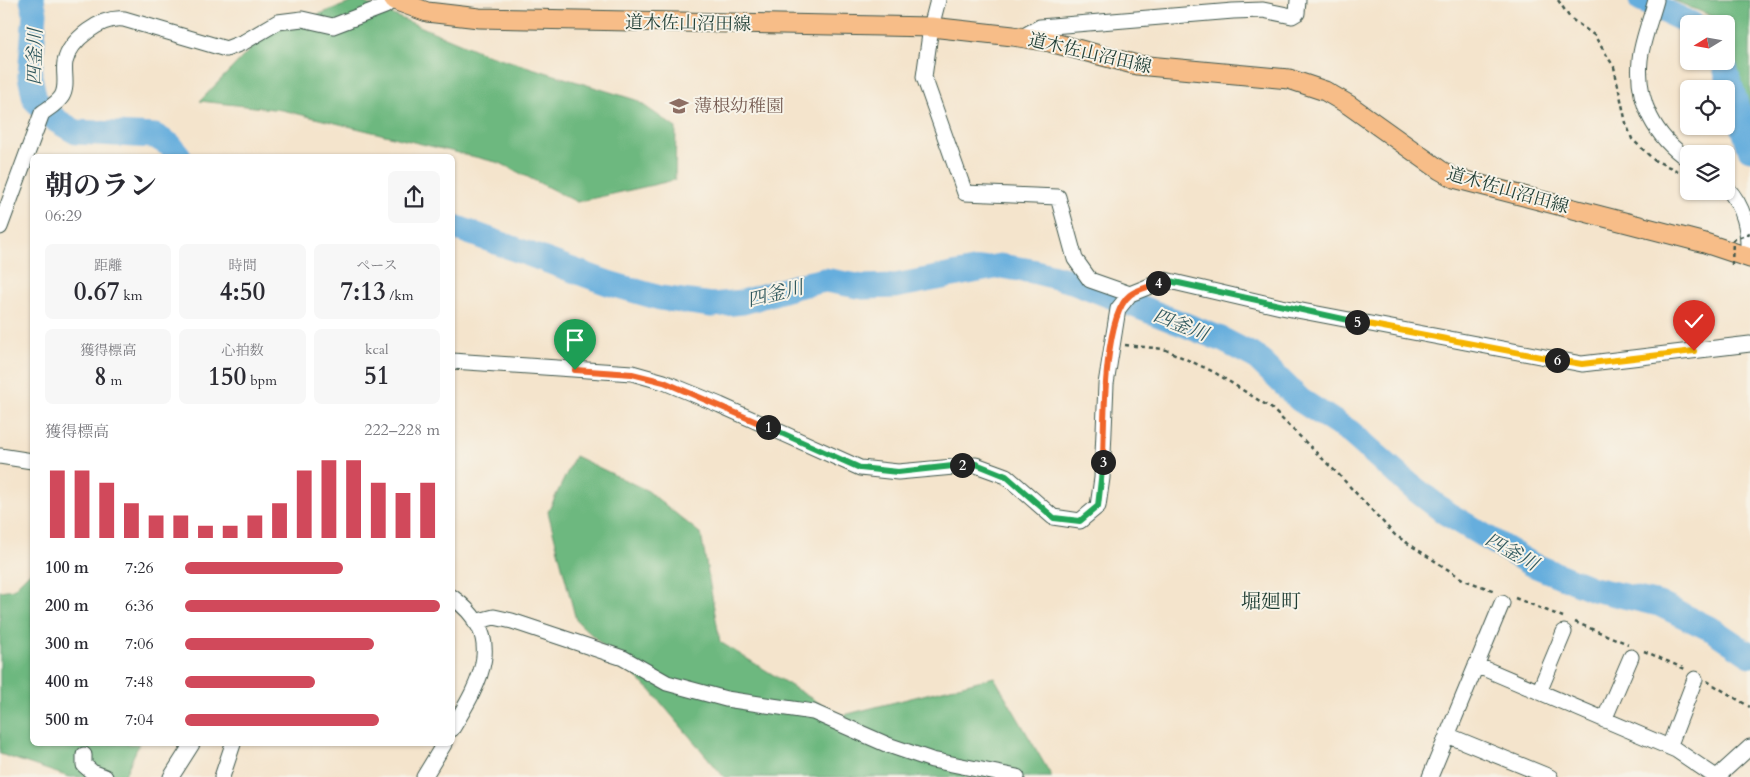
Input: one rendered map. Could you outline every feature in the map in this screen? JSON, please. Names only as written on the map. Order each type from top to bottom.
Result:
[{"type":"main road","name":"道木佐山沼田線","points":[[393,0],[427,12],[479,18],[931,28],[1022,37],[1050,42],[1137,65],[1289,79],[1325,91],[1349,105],[1454,178],[1749,257]]},
{"type":"street","points":[[0,226],[42,113],[57,102],[65,90],[65,66],[69,52],[76,42],[97,26],[111,20],[124,19],[226,49],[244,42],[278,22],[297,19],[333,26],[385,6],[393,0]]},
{"type":"street","points":[[938,0],[931,28],[924,77],[965,193],[1058,196],[1075,259],[1090,280],[1130,294]]},
{"type":"street","points":[[1022,37],[1040,27],[1233,11],[1263,10],[1285,17],[1296,13],[1298,0]]},
{"type":"street","points":[[1656,0],[1640,60],[1642,98],[1650,118],[1680,159]]},
{"type":"street","points":[[1735,198],[1746,222],[1749,234],[1749,257]]},
{"type":"street","points":[[455,361],[632,374],[664,382],[860,468],[898,472],[976,464],[1006,476],[1054,518],[1080,521],[1098,506],[1102,478],[1106,384],[1118,309],[1130,294],[1165,280],[1291,309],[1582,364],[1750,344]]},
{"type":"street","points":[[0,456],[30,461]]},
{"type":"street","points":[[1430,777],[1503,597]]},
{"type":"street","points":[[455,599],[463,605],[484,633],[482,675],[455,724]]},
{"type":"street","points":[[475,622],[494,617],[512,621],[623,658],[667,683],[726,698],[813,712],[888,745],[932,760],[1017,777]]},
{"type":"street","points":[[1539,692],[1568,624]]},
{"type":"street","points":[[1604,720],[1636,651]]},
{"type":"street","points":[[1476,665],[1669,747],[1716,777],[1750,747]]},
{"type":"street","points":[[1669,747],[1694,675]]},
{"type":"street","points":[[1447,735],[1550,777]]},
{"type":"street","points":[[172,777],[191,746]]},
{"type":"street","points":[[222,777],[232,746]]},
{"type":"street","points":[[424,777],[443,746]]},
{"type":"street","points":[[84,755],[84,765],[92,772],[105,777]]},
{"type":"path","points":[[1558,0],[1570,18],[1587,28],[1594,35],[1614,67],[1626,122],[1632,139],[1654,160],[1680,165]]},
{"type":"path","points":[[1732,265],[1733,240],[1750,233]]},
{"type":"path","points":[[1111,344],[1164,349],[1214,372],[1271,408],[1340,476],[1395,535],[1464,580],[1694,675],[1750,707]]},
{"type":"green space","points":[[358,0],[483,53],[636,100],[676,128],[675,180],[577,202],[500,163],[282,110],[200,101],[265,34]]},
{"type":"green space","points":[[1673,0],[1750,0],[1750,114],[1735,100],[1735,80],[1730,80],[1727,70],[1735,70],[1735,15],[1709,15]]},
{"type":"green space","points":[[575,456],[648,491],[701,534],[720,642],[840,716],[994,677],[1052,777],[724,777],[651,691],[576,620],[548,512]]},
{"type":"green space","points":[[30,572],[30,746],[138,746],[124,777],[69,777],[0,754],[0,591],[13,589]]},
{"type":"waterway","name":"四釜川","points":[[32,0],[35,13],[30,76],[35,100],[57,121],[76,132],[155,136],[170,145],[177,154]]},
{"type":"waterway","points":[[1641,0],[1680,18]]},
{"type":"waterway","points":[[1726,70],[1750,149]]},
{"type":"waterway","name":"四釜川","points":[[455,227],[608,283],[660,298],[712,305],[743,302],[825,280],[863,287],[895,286],[1000,266],[1032,271],[1075,282],[1221,339],[1256,357],[1300,400],[1350,432],[1411,486],[1446,513],[1531,564],[1593,589],[1659,604],[1713,630],[1750,655]]},
{"type":"place","name":"薄根幼稚園","points":[[679,106]]},
{"type":"district","name":"堀廻町","points":[[1271,601]]},
{"type":"route","points":[[575,370],[632,374],[664,382],[860,468],[898,472],[976,464],[1006,476],[1031,500],[1054,518],[1080,521],[1098,506],[1102,478],[1106,384],[1118,309],[1130,294],[1165,280],[1281,307],[1546,359],[1582,364],[1694,351]]}]
